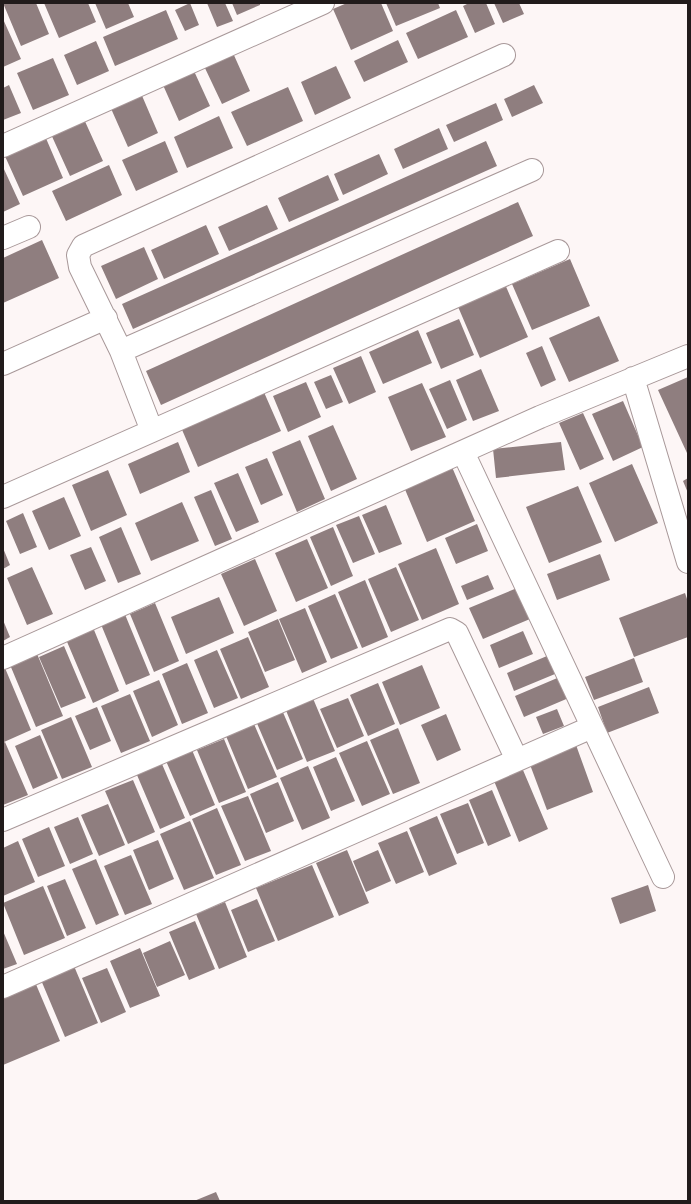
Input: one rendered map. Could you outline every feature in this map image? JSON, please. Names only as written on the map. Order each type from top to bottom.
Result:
[{"type":"street","points":[[3,146],[323,3]]},
{"type":"street","points":[[152,431],[121,351],[80,267],[78,255],[84,246],[504,54]]},
{"type":"street","points":[[121,351],[532,170]]},
{"type":"street","points":[[3,238],[28,227]]},
{"type":"street","points":[[3,497],[558,251]]},
{"type":"street","points":[[3,364],[106,318]]},
{"type":"street","points":[[3,658],[463,452],[633,378],[688,356]]},
{"type":"street","points":[[633,378],[688,562]]},
{"type":"street","points":[[463,452],[663,877]]},
{"type":"street","points":[[3,820],[450,629],[457,633],[517,760]]},
{"type":"street","points":[[3,987],[592,727]]},
{"type":"building","points":[[3,3],[36,3],[49,34],[21,46]]},
{"type":"building","points":[[44,3],[88,3],[96,22],[59,38]]},
{"type":"building","points":[[95,3],[128,3],[134,17],[106,29]]},
{"type":"building","points":[[190,3],[199,25],[185,31],[175,10]]},
{"type":"building","points":[[207,3],[225,3],[233,21],[217,27]]},
{"type":"building","points":[[232,3],[260,3],[260,5],[237,15]]},
{"type":"building","points":[[347,3],[381,3],[393,31],[351,50],[333,9]]},
{"type":"building","points":[[386,3],[438,3],[440,8],[396,26]]},
{"type":"building","points":[[469,3],[486,3],[495,24],[475,33],[463,6]]},
{"type":"building","points":[[494,3],[519,3],[524,14],[503,23]]},
{"type":"building","points":[[166,10],[178,39],[115,66],[103,37]]},
{"type":"building","points":[[456,10],[468,37],[418,59],[406,33]]},
{"type":"building","points":[[3,19],[21,59],[3,67]]},
{"type":"building","points":[[398,40],[408,62],[364,82],[354,61]]},
{"type":"building","points":[[96,41],[109,71],[77,85],[64,55]]},
{"type":"building","points":[[233,53],[250,91],[222,104],[204,66]]},
{"type":"building","points":[[53,58],[69,95],[33,110],[17,73]]},
{"type":"building","points":[[336,66],[351,98],[315,115],[301,82]]},
{"type":"building","points":[[194,71],[210,106],[179,121],[163,85]]},
{"type":"building","points":[[9,85],[21,113],[3,120],[3,88]]},
{"type":"building","points":[[534,85],[543,103],[512,117],[504,99]]},
{"type":"building","points":[[288,87],[303,121],[247,146],[231,112]]},
{"type":"building","points":[[140,91],[158,133],[128,147],[109,104]]},
{"type":"building","points":[[496,103],[503,120],[454,142],[446,125]]},
{"type":"building","points":[[219,116],[233,148],[187,168],[174,137]]},
{"type":"building","points":[[83,117],[103,161],[70,176],[50,132]]},
{"type":"building","points":[[439,128],[448,149],[403,169],[394,149]]},
{"type":"building","points":[[45,136],[63,178],[23,196],[4,154]]},
{"type":"building","points":[[165,141],[178,172],[136,191],[122,160]]},
{"type":"building","points":[[486,141],[497,166],[133,329],[122,304]]},
{"type":"building","points":[[379,154],[388,174],[343,195],[334,174]]},
{"type":"building","points":[[109,165],[122,195],[66,221],[52,191]]},
{"type":"building","points":[[3,167],[20,204],[3,212]]},
{"type":"building","points":[[328,175],[339,200],[289,222],[278,198]]},
{"type":"building","points":[[518,202],[533,236],[161,405],[146,371]]},
{"type":"building","points":[[267,205],[278,229],[229,251],[218,227]]},
{"type":"building","points":[[206,225],[219,254],[164,279],[151,250]]},
{"type":"building","points":[[42,240],[59,278],[3,303],[3,258]]},
{"type":"building","points":[[144,247],[158,279],[116,299],[101,266]]},
{"type":"building","points":[[570,259],[590,306],[532,330],[512,284]]},
{"type":"building","points":[[504,282],[528,337],[480,358],[456,302]]},
{"type":"building","points":[[599,316],[619,361],[569,382],[549,338]]},
{"type":"building","points":[[459,319],[474,355],[441,369],[426,333]]},
{"type":"building","points":[[418,330],[432,363],[383,384],[369,352]]},
{"type":"building","points":[[542,346],[556,380],[541,387],[526,353]]},
{"type":"building","points":[[361,356],[376,392],[349,404],[333,368]]},
{"type":"building","points":[[481,369],[499,411],[473,421],[456,380]]},
{"type":"building","points":[[331,375],[343,402],[326,409],[314,382]]},
{"type":"building","points":[[688,377],[688,453],[687,453],[658,390]]},
{"type":"building","points":[[450,380],[467,420],[447,429],[429,389]]},
{"type":"building","points":[[306,382],[321,417],[288,432],[273,396]]},
{"type":"building","points":[[422,383],[446,437],[411,451],[388,397]]},
{"type":"building","points":[[263,390],[281,431],[198,467],[180,425]]},
{"type":"building","points":[[623,401],[643,447],[613,461],[592,414]]},
{"type":"building","points":[[583,413],[604,459],[580,470],[559,423]]},
{"type":"building","points":[[333,425],[357,479],[331,491],[308,436]]},
{"type":"building","points":[[300,440],[325,499],[297,512],[272,452]]},
{"type":"building","points":[[178,442],[190,472],[140,494],[128,464]]},
{"type":"building","points":[[561,442],[565,470],[496,478],[493,449]]},
{"type":"building","points":[[267,458],[283,495],[261,505],[245,467]]},
{"type":"building","points":[[632,464],[658,523],[615,542],[589,483]]},
{"type":"building","points":[[452,467],[475,521],[427,542],[404,487]]},
{"type":"building","points":[[108,470],[127,515],[91,531],[72,485]]},
{"type":"building","points":[[238,473],[259,522],[236,532],[214,483]]},
{"type":"building","points":[[688,478],[688,493],[683,481]]},
{"type":"building","points":[[578,486],[602,542],[549,563],[526,507]]},
{"type":"building","points":[[211,490],[232,539],[215,546],[194,497]]},
{"type":"building","points":[[64,497],[81,536],[49,550],[32,511]]},
{"type":"building","points":[[182,502],[199,541],[151,561],[135,523]]},
{"type":"building","points":[[386,505],[402,544],[379,553],[362,515]]},
{"type":"building","points":[[23,513],[37,547],[20,554],[6,521]]},
{"type":"building","points":[[359,516],[375,554],[353,563],[336,525]]},
{"type":"building","points":[[477,524],[488,551],[456,564],[445,538]]},
{"type":"building","points":[[121,527],[141,574],[118,583],[99,537]]},
{"type":"building","points":[[333,527],[353,576],[331,586],[310,537]]},
{"type":"building","points":[[307,539],[328,588],[296,602],[275,553]]},
{"type":"building","points":[[91,547],[106,581],[85,590],[70,555]]},
{"type":"building","points":[[3,548],[10,565],[3,569]]},
{"type":"building","points":[[436,548],[459,604],[422,620],[398,564]]},
{"type":"building","points":[[600,554],[610,580],[557,600],[547,574]]},
{"type":"building","points":[[255,559],[277,611],[244,626],[221,574]]},
{"type":"building","points":[[32,567],[53,614],[27,625],[7,578]]},
{"type":"building","points":[[396,567],[419,620],[391,632],[368,579]]},
{"type":"building","points":[[488,575],[494,589],[467,600],[461,586]]},
{"type":"building","points":[[365,580],[388,637],[362,648],[338,592]]},
{"type":"building","points":[[517,588],[530,619],[483,639],[469,608]]},
{"type":"building","points":[[685,593],[688,602],[688,637],[634,657],[619,618]]},
{"type":"building","points":[[335,594],[358,648],[331,659],[308,606]]},
{"type":"building","points":[[219,597],[234,633],[186,654],[171,617]]},
{"type":"building","points":[[155,603],[179,661],[154,672],[130,614]]},
{"type":"building","points":[[305,608],[327,662],[302,673],[279,619]]},
{"type":"building","points":[[124,612],[150,675],[126,685],[100,622]]},
{"type":"building","points":[[278,619],[295,660],[265,672],[248,632]]},
{"type":"building","points":[[3,620],[10,637],[3,641]]},
{"type":"building","points":[[92,625],[119,691],[93,703],[65,637]]},
{"type":"building","points":[[523,631],[533,654],[499,668],[490,645]]},
{"type":"building","points":[[248,637],[269,687],[241,699],[220,649]]},
{"type":"building","points":[[64,646],[86,698],[61,708],[39,657]]},
{"type":"building","points":[[35,649],[63,716],[36,727],[8,660]]},
{"type":"building","points":[[217,650],[238,698],[214,708],[194,660]]},
{"type":"building","points":[[547,656],[555,674],[514,691],[507,673]]},
{"type":"building","points":[[634,658],[643,682],[594,700],[585,677]]},
{"type":"building","points":[[187,663],[208,713],[182,724],[162,674]]},
{"type":"building","points":[[422,665],[440,708],[400,725],[382,682]]},
{"type":"building","points":[[5,668],[31,730],[4,742],[3,669]]},
{"type":"building","points":[[562,676],[571,697],[524,717],[515,696]]},
{"type":"building","points":[[159,680],[178,725],[152,737],[133,691]]},
{"type":"building","points":[[378,683],[395,724],[368,736],[350,695]]},
{"type":"building","points":[[649,687],[659,713],[607,733],[598,707]]},
{"type":"building","points":[[130,694],[150,741],[121,753],[101,706]]},
{"type":"building","points":[[312,696],[335,751],[307,762],[285,708]]},
{"type":"building","points":[[348,698],[364,736],[337,748],[320,709]]},
{"type":"building","points":[[97,707],[111,741],[90,750],[75,716]]},
{"type":"building","points":[[557,709],[564,726],[543,734],[536,717]]},
{"type":"building","points":[[282,710],[303,759],[277,770],[256,721]]},
{"type":"building","points":[[446,714],[461,750],[437,761],[421,725]]},
{"type":"building","points":[[71,717],[92,767],[62,779],[41,730]]},
{"type":"building","points":[[254,724],[277,777],[248,789],[226,736]]},
{"type":"building","points":[[398,728],[420,783],[393,794],[370,740]]},
{"type":"building","points":[[40,735],[58,778],[33,789],[15,746]]},
{"type":"building","points":[[224,739],[246,792],[219,803],[197,750]]},
{"type":"building","points":[[367,741],[390,794],[362,806],[339,753]]},
{"type":"building","points":[[5,742],[28,795],[3,805],[3,743]]},
{"type":"building","points":[[576,745],[593,792],[547,810],[529,762]]},
{"type":"building","points":[[192,750],[215,805],[190,816],[166,761]]},
{"type":"building","points":[[336,757],[355,801],[331,811],[313,767]]},
{"type":"building","points":[[520,763],[548,829],[519,842],[492,776]]},
{"type":"building","points":[[162,764],[185,818],[160,829],[137,775]]},
{"type":"building","points":[[308,766],[330,818],[302,830],[280,778]]},
{"type":"building","points":[[133,780],[155,832],[128,844],[105,791]]},
{"type":"building","points":[[278,782],[294,821],[266,833],[250,794]]},
{"type":"building","points":[[492,790],[511,836],[488,846],[469,800]]},
{"type":"building","points":[[248,796],[271,851],[245,861],[221,806]]},
{"type":"building","points":[[468,803],[484,843],[457,854],[440,814]]},
{"type":"building","points":[[108,804],[125,845],[99,856],[81,815]]},
{"type":"building","points":[[217,808],[241,865],[216,875],[192,819]]},
{"type":"building","points":[[437,816],[457,864],[429,876],[409,828]]},
{"type":"building","points":[[78,817],[93,854],[70,864],[54,827]]},
{"type":"building","points":[[190,821],[214,878],[184,890],[160,834]]},
{"type":"building","points":[[49,827],[65,866],[38,877],[22,839]]},
{"type":"building","points":[[407,831],[424,872],[396,884],[378,843]]},
{"type":"building","points":[[158,840],[174,879],[149,890],[133,850]]},
{"type":"building","points":[[18,841],[35,882],[3,896],[3,848]]},
{"type":"building","points":[[347,850],[369,903],[339,916],[316,863]]},
{"type":"building","points":[[378,850],[391,881],[366,892],[353,861]]},
{"type":"building","points":[[131,855],[152,904],[125,915],[104,866]]},
{"type":"building","points":[[96,859],[119,915],[96,925],[72,869]]},
{"type":"building","points":[[312,865],[334,917],[278,941],[256,888]]},
{"type":"building","points":[[65,879],[86,928],[67,936],[47,886]]},
{"type":"building","points":[[648,885],[656,911],[620,924],[611,898]]},
{"type":"building","points":[[43,886],[65,938],[24,955],[3,903]]},
{"type":"building","points":[[257,899],[275,941],[248,952],[231,910]]},
{"type":"building","points":[[225,902],[247,957],[219,969],[196,914]]},
{"type":"building","points":[[195,921],[215,969],[189,980],[169,932]]},
{"type":"building","points":[[3,931],[17,964],[3,969]]},
{"type":"building","points":[[170,941],[185,975],[157,987],[143,953]]},
{"type":"building","points":[[140,948],[160,996],[130,1008],[110,961]]},
{"type":"building","points":[[74,966],[98,1023],[65,1037],[41,980]]},
{"type":"building","points":[[107,968],[126,1012],[101,1023],[82,978]]},
{"type":"building","points":[[35,982],[60,1041],[3,1065],[3,995]]},
{"type":"building","points":[[216,1192],[220,1201],[194,1201]]}]
